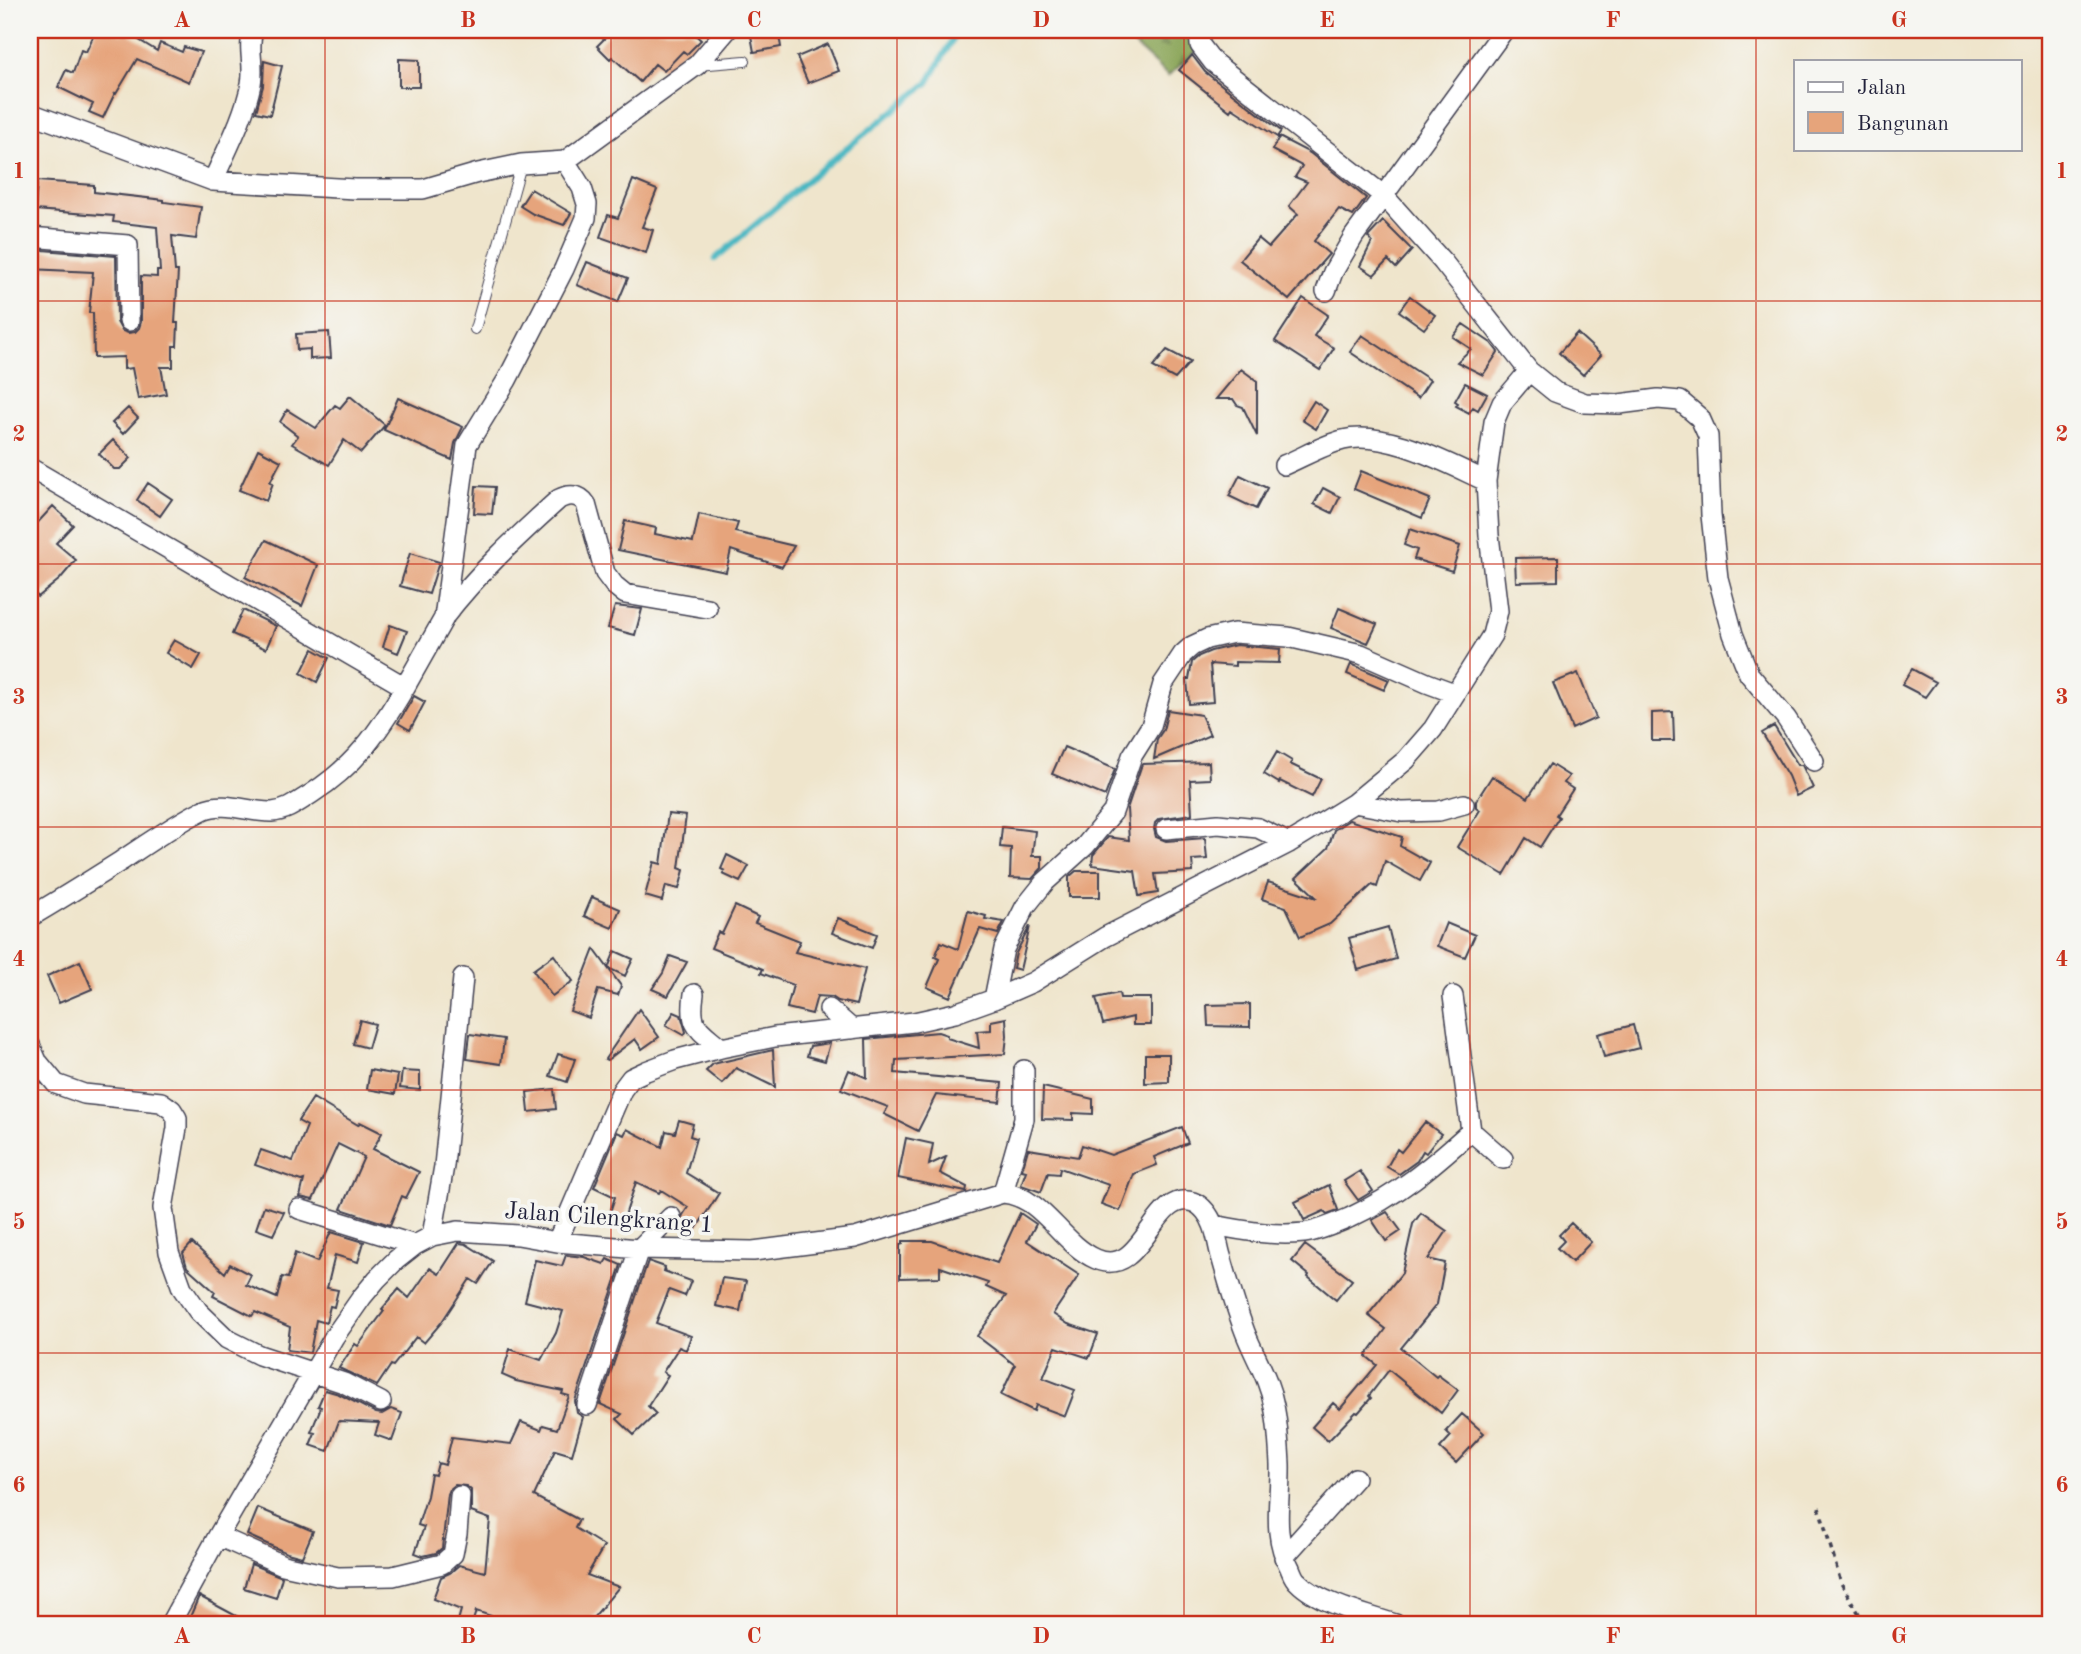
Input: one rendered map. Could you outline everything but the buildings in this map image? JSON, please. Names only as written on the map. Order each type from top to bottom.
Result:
[{"type":"street","points":[[213,181],[243,114],[252,81],[249,45],[253,30]]},
{"type":"street","points":[[30,113],[213,181],[355,189],[423,189],[521,164],[565,161],[697,65],[726,30]]},
{"type":"street","points":[[1199,30],[1200,45],[1213,62],[1384,196],[1443,262],[1529,371],[1555,392],[1585,403],[1619,404],[1658,399],[1680,401],[1700,418],[1708,436],[1711,515],[1718,578],[1733,634],[1749,674],[1786,718],[1814,761]]},
{"type":"street","points":[[1326,291],[1333,272],[1354,236],[1504,30]]},
{"type":"street","points":[[444,618],[467,445],[506,380],[564,269],[586,218],[587,204],[582,188],[565,161]]},
{"type":"street","points":[[30,237],[128,245],[129,321]]},
{"type":"street","points":[[557,1242],[622,1090],[631,1078],[674,1060],[721,1048],[775,1037],[914,1022],[955,1013],[994,999],[1033,982],[1105,937],[1289,843],[1354,803],[1406,760],[1433,729],[1492,635],[1498,611],[1486,481],[1494,422],[1502,403],[1529,371]]},
{"type":"street","points":[[1284,465],[1344,439],[1369,438],[1396,442],[1486,481]]},
{"type":"street","points":[[30,468],[405,687]]},
{"type":"street","points":[[30,917],[166,831],[206,809],[225,807],[276,812],[288,809],[325,785],[355,760],[384,724],[444,618],[469,586],[502,552],[566,495],[583,500],[606,573],[614,585],[625,594],[707,608]]},
{"type":"street","points":[[994,999],[1004,949],[1025,907],[1045,883],[1085,846],[1113,811],[1132,756],[1151,726],[1163,684],[1183,654],[1192,646],[1207,639],[1234,633],[1288,637],[1362,654],[1454,693]]},
{"type":"street","points":[[1354,803],[1402,812],[1439,811],[1464,804]]},
{"type":"street","points":[[1166,829],[1218,824],[1258,828],[1289,843]]},
{"type":"street","points":[[170,1624],[334,1337],[362,1297],[396,1260],[424,1241],[444,1166],[463,978]]},
{"type":"street","points":[[694,995],[691,1013],[696,1026],[721,1048]]},
{"type":"street","points":[[1453,996],[1471,1131],[1503,1158]]},
{"type":"street","points":[[829,1009],[852,1029]]},
{"type":"street","points":[[30,1045],[37,1061],[56,1084],[84,1094],[161,1102],[172,1110],[177,1118],[177,1128],[163,1208],[169,1252],[182,1288],[198,1311],[227,1339],[259,1355],[344,1383],[381,1402]]},
{"type":"street","points":[[1024,1070],[1024,1119],[1003,1193],[1012,1194],[1037,1206],[1074,1244],[1096,1259],[1110,1262],[1124,1257],[1139,1246],[1164,1209],[1185,1201],[1194,1202],[1205,1210],[1214,1225],[1246,1333],[1264,1371],[1275,1407],[1280,1465],[1276,1521],[1284,1557],[1297,1582],[1323,1599],[1395,1624]]},
{"type":"street","points":[[1214,1225],[1257,1234],[1305,1233],[1334,1225],[1373,1206],[1424,1173],[1471,1131]]},
{"type":"street","name":"Jalan Cilengkrang 1","points":[[424,1241],[458,1231],[639,1249],[753,1251],[855,1238],[1003,1193]]},
{"type":"street","points":[[299,1209],[424,1241]]},
{"type":"street","points":[[587,1405],[639,1249],[671,1217]]},
{"type":"street","points":[[1284,1557],[1355,1478]]},
{"type":"street","points":[[218,1536],[283,1565],[338,1577],[393,1576],[442,1564],[453,1554],[460,1496]]},
{"type":"lane","points":[[697,65],[744,61]]},
{"type":"lane","points":[[475,329],[521,164]]},
{"type":"path","points":[[1819,1507],[1841,1583],[1865,1624]]},
{"type":"green space","points":[[1118,30],[1221,30],[1168,76]]},
{"type":"waterway","points":[[715,259],[928,83],[958,30]]}]
